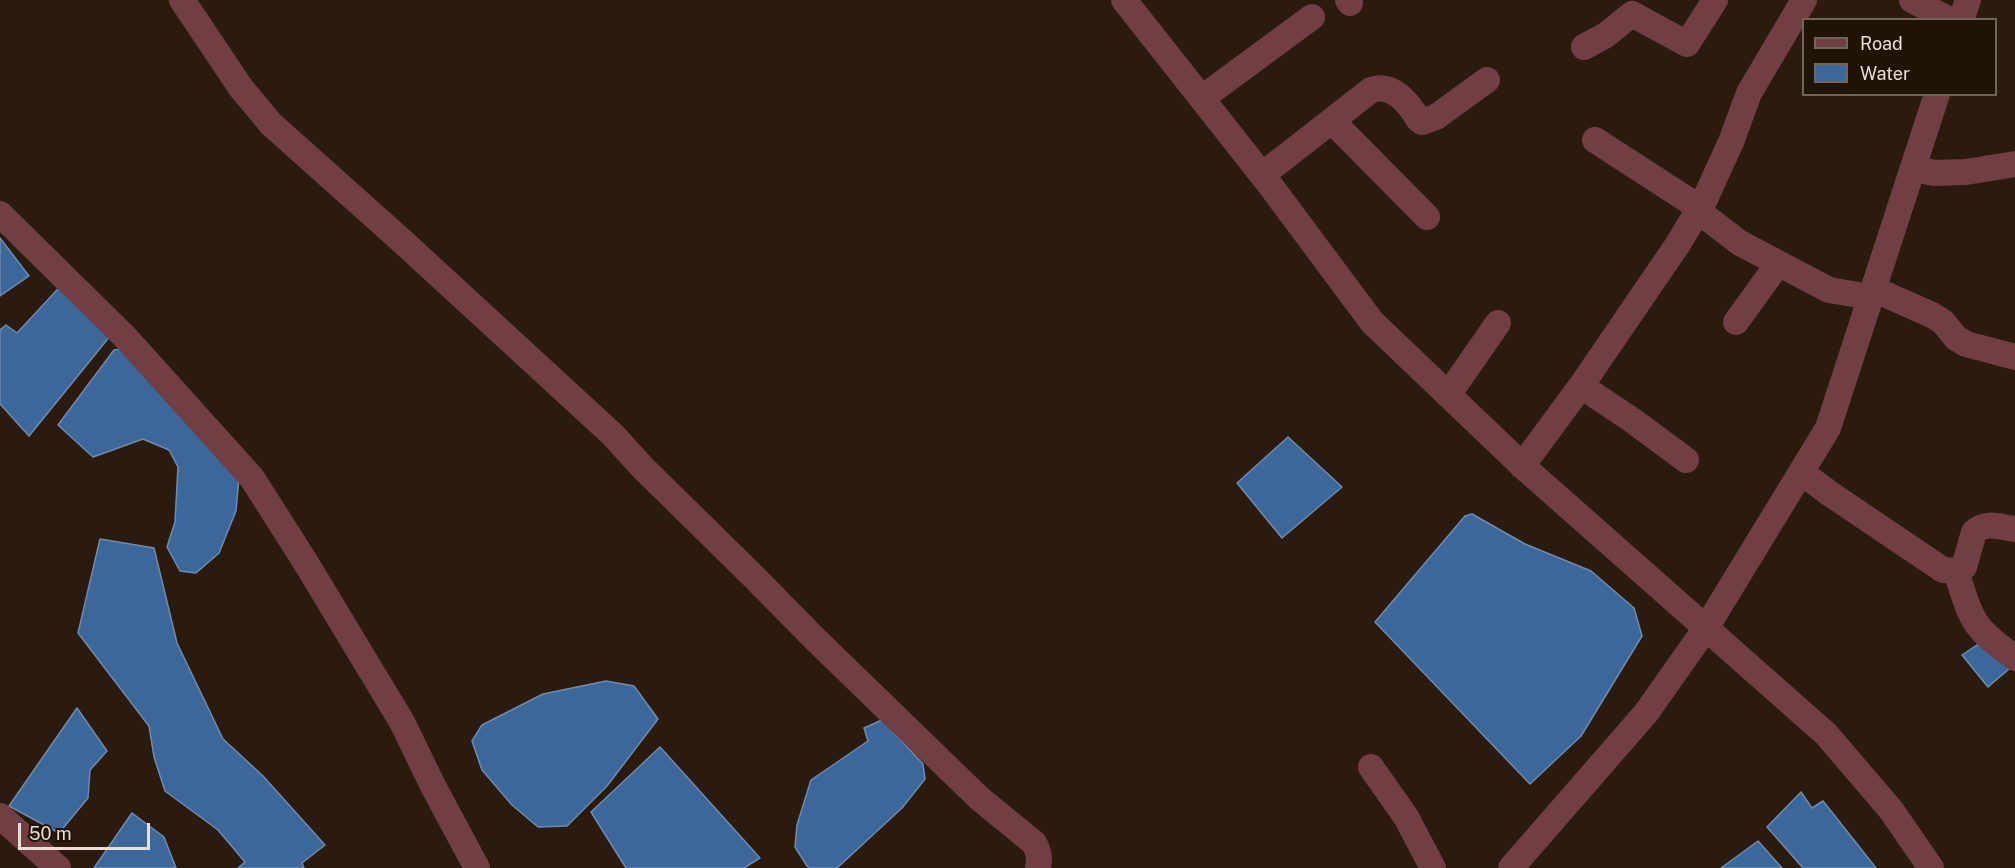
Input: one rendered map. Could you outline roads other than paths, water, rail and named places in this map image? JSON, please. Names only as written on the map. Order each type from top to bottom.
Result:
[{"type":"street","points":[[182,0],[241,88],[271,124],[613,435],[642,467],[815,639],[979,798],[1034,843],[1038,851],[1038,868]]},
{"type":"street","points":[[1124,0],[1262,175],[1372,322],[1522,466],[1826,734],[1891,810],[1931,868]]},
{"type":"street","points":[[1584,47],[1606,35],[1632,14],[1687,44],[1716,0]]},
{"type":"street","points":[[1522,466],[1581,386],[1699,210],[1731,142],[1749,93],[1804,0]]},
{"type":"street","points":[[1912,0],[1946,18]]},
{"type":"street","points":[[1962,18],[1968,0]]},
{"type":"street","points":[[1202,98],[1312,17]]},
{"type":"street","points":[[1262,175],[1371,90],[1379,87],[1406,100],[1419,120],[1427,122],[1487,80]]},
{"type":"street","points":[[1511,868],[1646,713],[1706,628],[1828,428],[1936,96]]},
{"type":"street","points":[[1332,121],[1427,217]]},
{"type":"street","points":[[1595,140],[1699,210],[1740,243],[1778,264],[1829,290],[1872,293],[1932,315],[1943,322],[1956,338],[1966,344],[2015,357]]},
{"type":"street","points":[[1913,168],[1945,173],[2015,164]]},
{"type":"street","points":[[0,214],[125,337],[252,478],[402,722],[477,868]]},
{"type":"street","points":[[1736,322],[1778,264]]},
{"type":"street","points":[[1448,395],[1498,322]]},
{"type":"street","points":[[1581,386],[1686,460]]},
{"type":"street","points":[[1801,472],[1828,493],[1943,570],[1956,571],[1964,567],[1974,532],[1978,528],[1993,525],[2015,530]]},
{"type":"street","points":[[1956,571],[1977,625],[2015,658]]},
{"type":"street","points":[[1371,767],[1406,817],[1433,868]]},
{"type":"street","points":[[0,816],[58,868]]},
{"type":"water","points":[[0,238],[29,276],[0,296]]},
{"type":"water","points":[[69,277],[115,330],[29,436],[0,404],[0,330],[6,325],[17,333]]},
{"type":"water","points":[[127,348],[240,467],[236,511],[219,553],[196,573],[180,571],[167,547],[175,522],[178,467],[169,450],[143,439],[93,457],[58,425],[114,350]]},
{"type":"water","points":[[1288,437],[1342,487],[1282,538],[1237,483]]},
{"type":"water","points":[[1472,514],[1525,544],[1591,571],[1634,608],[1642,636],[1581,736],[1530,784],[1375,622],[1465,516]]},
{"type":"water","points":[[100,539],[154,548],[177,643],[223,739],[263,776],[325,845],[302,863],[304,868],[238,868],[245,862],[218,830],[165,791],[154,757],[149,726],[78,633]]},
{"type":"water","points":[[1986,639],[2009,669],[1988,687],[1962,655]]},
{"type":"water","points":[[606,681],[634,686],[658,719],[607,786],[567,826],[538,827],[512,805],[482,770],[472,741],[482,725],[543,694]]},
{"type":"water","points":[[77,708],[107,751],[90,770],[88,798],[59,833],[9,806]]},
{"type":"water","points":[[882,720],[923,764],[925,779],[902,808],[837,868],[810,868],[795,847],[797,825],[811,780],[868,741],[864,728]]},
{"type":"water","points":[[660,747],[760,858],[744,868],[626,868],[591,812]]},
{"type":"water","points":[[1801,792],[1812,808],[1823,801],[1876,868],[1803,868],[1767,827]]},
{"type":"water","points":[[132,813],[164,837],[176,868],[94,868]]},
{"type":"water","points":[[1758,841],[1782,868],[1721,868]]}]
